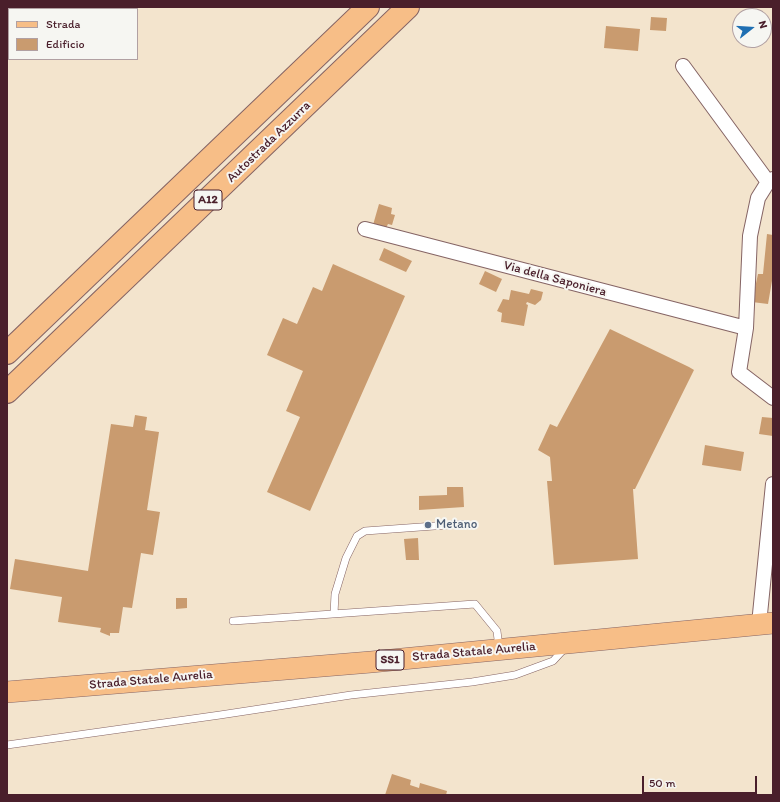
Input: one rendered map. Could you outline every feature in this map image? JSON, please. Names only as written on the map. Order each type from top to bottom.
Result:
[{"type":"highway","name":"A12","points":[[7,353],[368,7]]},
{"type":"highway","name":"Autostrada Azzurra","points":[[7,392],[408,7]]},
{"type":"main road","name":"Strada Statale Aurelia","points":[[7,692],[766,624]]},
{"type":"street","points":[[682,66],[771,180],[758,198],[750,236],[746,328],[739,372],[773,398]]},
{"type":"street","name":"Via della Saponiera","points":[[365,229],[746,328]]},
{"type":"street","points":[[766,624],[773,484]]},
{"type":"lane","points":[[334,614],[335,594],[346,558],[356,536],[365,531],[462,524]]},
{"type":"lane","points":[[234,621],[474,604],[497,631],[500,649]]},
{"type":"lane","points":[[7,745],[351,695],[472,682],[515,675],[553,661],[570,642]]},
{"type":"building","points":[[651,17],[667,18],[666,31],[650,30]]},
{"type":"building","points":[[606,26],[640,29],[638,51],[604,48]]},
{"type":"building","points":[[379,204],[392,208],[391,214],[395,215],[392,225],[388,224],[386,228],[373,225]]},
{"type":"building","points":[[767,234],[773,235],[773,275],[768,304],[752,302],[758,274],[763,274]]},
{"type":"building","points":[[384,248],[412,261],[406,272],[379,260]]},
{"type":"building","points":[[333,264],[405,296],[310,511],[267,492],[300,417],[286,411],[303,371],[267,355],[283,318],[297,324],[313,287],[322,291]]},
{"type":"building","points":[[485,271],[502,279],[496,292],[479,284]]},
{"type":"building","points":[[531,289],[543,292],[541,300],[535,305],[527,302],[526,304],[528,305],[524,326],[501,322],[502,313],[497,311],[503,299],[509,300],[511,290],[529,294]]},
{"type":"building","points":[[610,329],[694,370],[635,489],[633,489],[638,559],[554,565],[547,481],[552,481],[550,457],[538,450],[550,424],[557,427]]},
{"type":"building","points":[[135,415],[147,417],[145,430],[159,432],[147,510],[160,512],[153,555],[141,553],[132,608],[123,607],[119,633],[110,633],[110,636],[100,632],[101,628],[58,622],[62,597],[10,589],[15,559],[88,571],[111,424],[133,427]]},
{"type":"building","points":[[762,417],[773,418],[773,436],[759,434]]},
{"type":"building","points":[[705,445],[744,452],[741,471],[702,465]]},
{"type":"building","points":[[447,487],[463,487],[464,507],[419,510],[419,496],[447,495]]},
{"type":"building","points":[[418,538],[419,560],[406,560],[404,539]]},
{"type":"building","points":[[176,598],[187,598],[187,608],[176,609]]},
{"type":"building","points":[[392,774],[411,780],[410,785],[419,788],[420,783],[447,791],[446,795],[385,795]]},
{"type":"place","name":"Metano","points":[[428,525]]}]
